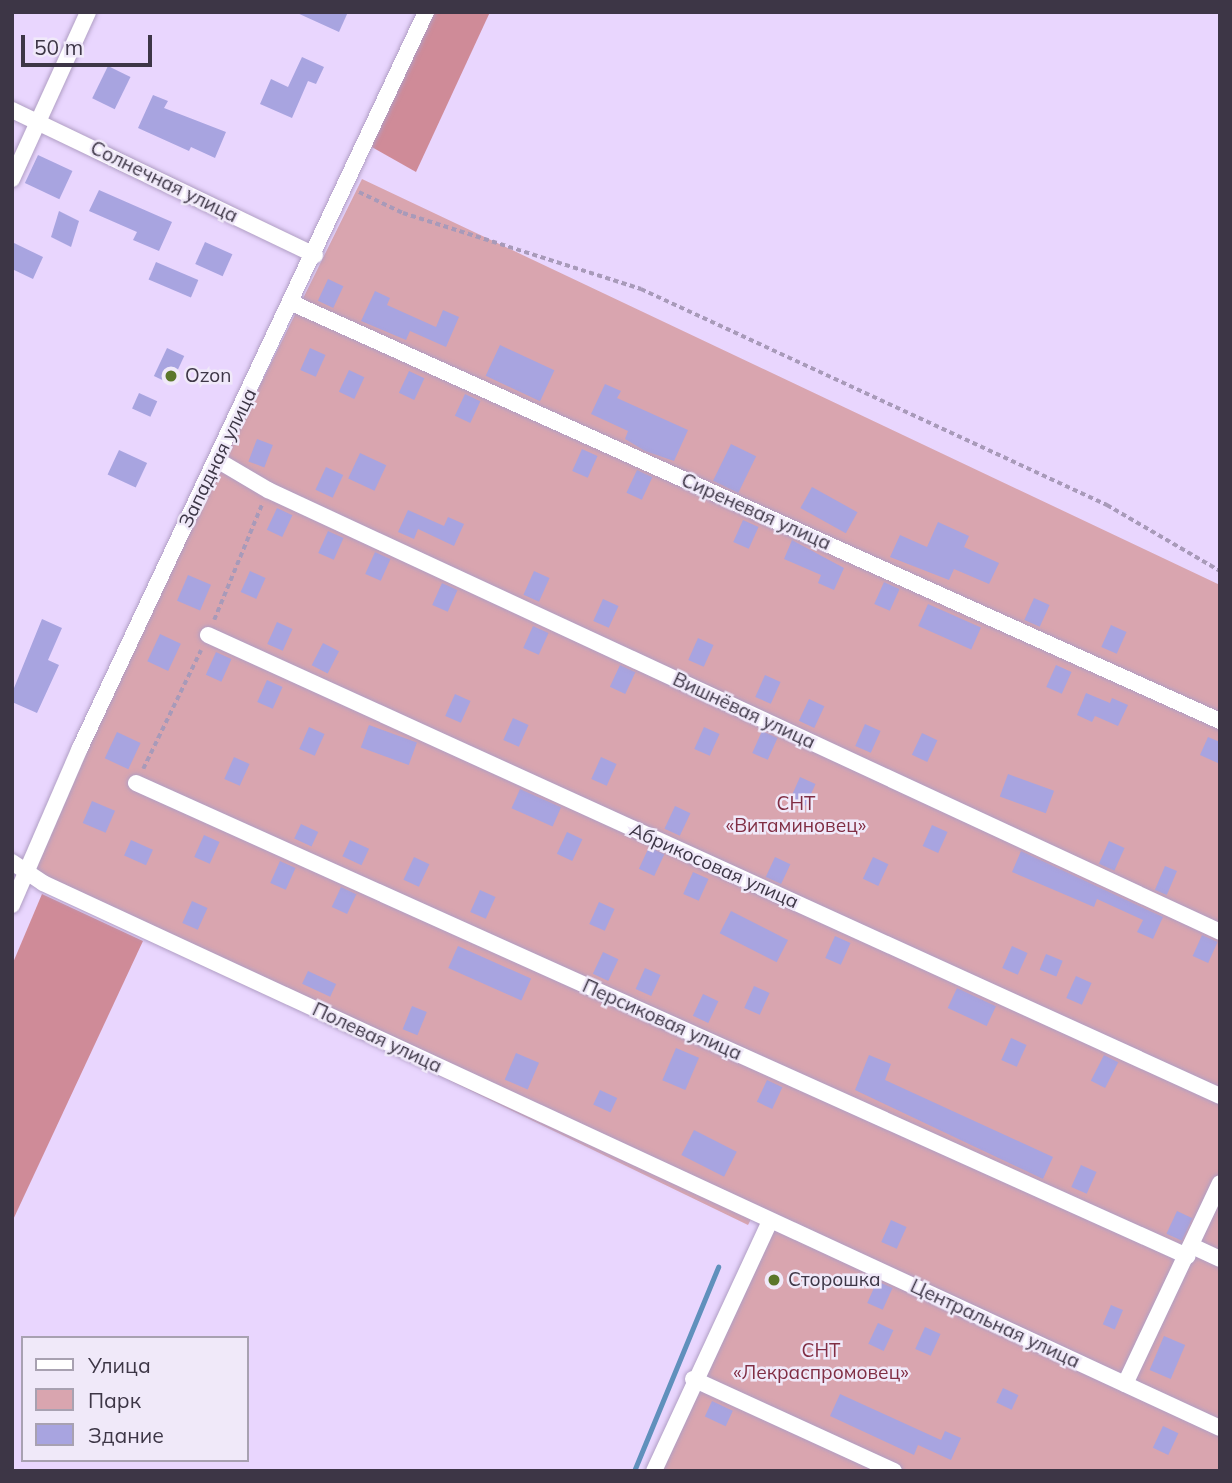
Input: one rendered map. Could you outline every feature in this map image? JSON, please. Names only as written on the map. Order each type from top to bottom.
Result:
[{"type":"street","points":[[12,179],[88,12]]},
{"type":"street","name":"Западная улица","points":[[12,905],[20,866],[86,736],[315,255],[426,12]]},
{"type":"street","name":"Солнечная улица","points":[[12,110],[315,255]]},
{"type":"street","name":"Сиреневая улица","points":[[292,303],[1220,721]]},
{"type":"street","name":"Вишнёвая улица","points":[[217,460],[268,490],[1220,932]]},
{"type":"street","name":"Абрикосовая улица","points":[[208,635],[1220,1096]]},
{"type":"street","name":"Персиковая улица","points":[[136,783],[1189,1251],[1220,1259]]},
{"type":"street","name":"Полевая улица","points":[[20,866],[43,883],[770,1221]]},
{"type":"street","points":[[1125,1384],[1220,1183]]},
{"type":"street","points":[[654,1471],[693,1379],[770,1221]]},
{"type":"street","name":"Центральная улица","points":[[770,1221],[1220,1428]]},
{"type":"street","points":[[693,1379],[894,1471]]},
{"type":"path","points":[[346,186],[403,213],[641,289],[1107,505],[1220,571]]},
{"type":"green space","name":"СНТ «Витаминовец»","points":[[362,179],[1220,585],[1220,1420],[755,1211],[748,1225],[30,877],[104,701]]},
{"type":"green space","name":"СНТ «Лекраспромовец»","points":[[770,1221],[1220,1428],[1220,1471],[654,1471]]},
{"type":"shaded area","points":[[431,12],[490,12],[416,172],[370,146]]},
{"type":"shaded area","points":[[42,894],[143,941],[12,1222],[12,965]]},
{"type":"building","points":[[295,12],[348,12],[339,32]]},
{"type":"building","points":[[302,57],[324,67],[316,84],[308,81],[292,118],[260,104],[271,79],[288,87]]},
{"type":"building","points":[[108,66],[130,77],[115,109],[92,98]]},
{"type":"building","points":[[153,95],[168,101],[164,108],[226,132],[215,158],[191,147],[189,151],[138,128]]},
{"type":"building","points":[[38,155],[72,171],[59,199],[25,183]]},
{"type":"building","points":[[99,190],[172,222],[159,251],[133,240],[137,232],[89,211]]},
{"type":"building","points":[[59,211],[79,221],[71,247],[51,237]]},
{"type":"building","points":[[12,242],[43,257],[33,279],[12,269]]},
{"type":"building","points":[[205,242],[232,254],[223,276],[195,264]]},
{"type":"building","points":[[156,262],[198,280],[191,297],[149,279]]},
{"type":"building","points":[[328,279],[343,286],[333,308],[318,301]]},
{"type":"building","points":[[375,291],[390,298],[387,305],[436,327],[443,310],[459,317],[446,347],[410,331],[406,340],[361,321]]},
{"type":"building","points":[[500,345],[554,370],[540,401],[486,376]]},
{"type":"building","points":[[167,348],[184,356],[171,384],[154,376]]},
{"type":"building","points":[[310,348],[326,355],[316,377],[300,370]]},
{"type":"building","points":[[349,370],[364,377],[354,399],[339,392]]},
{"type":"building","points":[[409,371],[424,378],[414,400],[399,393]]},
{"type":"building","points":[[605,384],[621,391],[617,398],[688,430],[674,461],[645,451],[625,439],[628,431],[591,414]]},
{"type":"building","points":[[139,393],[157,401],[150,417],[132,409]]},
{"type":"building","points":[[465,394],[480,401],[470,423],[455,416]]},
{"type":"building","points":[[257,439],[273,445],[264,467],[248,461]]},
{"type":"building","points":[[731,444],[756,456],[738,493],[713,481]]},
{"type":"building","points":[[582,449],[598,456],[588,478],[572,471]]},
{"type":"building","points":[[119,450],[147,463],[136,488],[108,474]]},
{"type":"building","points":[[360,453],[386,465],[374,491],[348,478]]},
{"type":"building","points":[[326,467],[343,475],[333,498],[315,490]]},
{"type":"building","points":[[637,470],[652,477],[642,500],[626,493]]},
{"type":"building","points":[[812,487],[857,512],[846,533],[800,508]]},
{"type":"building","points":[[277,508],[292,515],[282,537],[267,530]]},
{"type":"building","points":[[408,510],[444,526],[448,517],[464,524],[454,546],[418,529],[414,539],[398,532]]},
{"type":"building","points":[[743,520],[759,527],[749,549],[733,542]]},
{"type":"building","points":[[938,522],[969,536],[964,547],[999,563],[989,584],[954,569],[949,580],[890,557],[900,535],[927,547]]},
{"type":"building","points":[[328,531],[344,538],[334,560],[318,553]]},
{"type":"building","points":[[792,540],[844,568],[834,590],[818,583],[821,575],[784,559]]},
{"type":"building","points":[[375,552],[391,559],[381,581],[365,574]]},
{"type":"building","points":[[250,571],[266,578],[256,599],[241,592]]},
{"type":"building","points":[[534,571],[550,578],[539,602],[523,595]]},
{"type":"building","points":[[188,575],[211,585],[200,611],[177,601]]},
{"type":"building","points":[[884,582],[900,589],[890,611],[874,604]]},
{"type":"building","points":[[442,583],[458,590],[448,612],[432,605]]},
{"type":"building","points":[[1034,598],[1050,605],[1040,627],[1024,620]]},
{"type":"building","points":[[603,599],[619,606],[609,628],[593,621]]},
{"type":"building","points":[[928,604],[981,628],[971,650],[918,626]]},
{"type":"building","points":[[42,619],[62,628],[48,660],[59,665],[37,713],[12,702],[12,693]]},
{"type":"building","points":[[277,622],[293,629],[283,651],[267,644]]},
{"type":"building","points":[[1111,625],[1127,632],[1117,654],[1101,647]]},
{"type":"building","points":[[533,626],[549,633],[539,655],[523,648]]},
{"type":"building","points":[[160,634],[181,644],[168,671],[147,661]]},
{"type":"building","points":[[698,638],[714,645],[704,667],[688,660]]},
{"type":"building","points":[[323,643],[339,651],[328,673],[312,665]]},
{"type":"building","points":[[216,652],[232,659],[221,682],[206,675]]},
{"type":"building","points":[[620,665],[635,672],[625,694],[610,687]]},
{"type":"building","points":[[1056,665],[1072,672],[1062,694],[1046,687]]},
{"type":"building","points":[[765,675],[781,682],[771,704],[755,697]]},
{"type":"building","points":[[267,680],[283,687],[273,709],[257,702]]},
{"type":"building","points":[[1086,693],[1110,703],[1112,698],[1128,705],[1118,726],[1095,716],[1092,722],[1077,715]]},
{"type":"building","points":[[455,694],[471,701],[461,723],[445,716]]},
{"type":"building","points":[[809,699],[824,706],[814,728],[799,721]]},
{"type":"building","points":[[513,718],[529,725],[519,747],[503,740]]},
{"type":"building","points":[[865,724],[881,731],[871,753],[855,746]]},
{"type":"building","points":[[369,725],[417,742],[409,765],[361,748]]},
{"type":"building","points":[[309,727],[325,734],[315,756],[299,749]]},
{"type":"building","points":[[704,727],[720,734],[710,756],[694,749]]},
{"type":"building","points":[[762,731],[778,738],[768,760],[752,753]]},
{"type":"building","points":[[117,732],[141,743],[128,769],[105,758]]},
{"type":"building","points":[[922,733],[937,740],[927,762],[912,755]]},
{"type":"building","points":[[1208,737],[1220,742],[1220,764],[1200,755]]},
{"type":"building","points":[[234,757],[250,764],[240,786],[224,779]]},
{"type":"building","points":[[601,757],[617,764],[607,786],[591,779]]},
{"type":"building","points":[[1008,774],[1054,791],[1046,813],[1000,797]]},
{"type":"building","points":[[800,777],[816,784],[806,806],[790,799]]},
{"type":"building","points":[[520,789],[561,807],[553,826],[511,808]]},
{"type":"building","points":[[92,801],[115,811],[106,833],[83,823]]},
{"type":"building","points":[[675,806],[690,813],[680,836],[664,829]]},
{"type":"building","points":[[301,824],[318,832],[311,847],[294,839]]},
{"type":"building","points":[[932,825],[948,832],[938,853],[923,846]]},
{"type":"building","points":[[567,832],[582,839],[572,861],[557,854]]},
{"type":"building","points":[[204,835],[220,842],[210,864],[194,857]]},
{"type":"building","points":[[131,840],[153,850],[146,865],[124,856]]},
{"type":"building","points":[[350,840],[369,849],[361,865],[342,856]]},
{"type":"building","points":[[1109,841],[1125,848],[1114,871],[1099,864]]},
{"type":"building","points":[[649,847],[664,854],[654,876],[639,869]]},
{"type":"building","points":[[1021,851],[1163,917],[1153,939],[1137,932],[1143,920],[1097,899],[1094,907],[1012,872]]},
{"type":"building","points":[[414,857],[429,864],[419,887],[403,880]]},
{"type":"building","points":[[775,857],[790,864],[781,884],[766,877]]},
{"type":"building","points":[[873,857],[888,864],[878,886],[863,879]]},
{"type":"building","points":[[280,861],[296,868],[286,890],[270,883]]},
{"type":"building","points":[[1165,866],[1177,871],[1167,895],[1155,890]]},
{"type":"building","points":[[693,872],[709,879],[699,901],[683,894]]},
{"type":"building","points":[[341,887],[356,894],[347,914],[332,907]]},
{"type":"building","points":[[480,890],[496,897],[486,919],[470,912]]},
{"type":"building","points":[[192,901],[208,908],[198,930],[182,923]]},
{"type":"building","points":[[599,902],[615,909],[605,931],[589,924]]},
{"type":"building","points":[[731,911],[788,940],[777,962],[720,933]]},
{"type":"building","points":[[1202,935],[1218,942],[1208,963],[1193,956]]},
{"type":"building","points":[[835,936],[851,943],[841,965],[825,958]]},
{"type":"building","points":[[458,946],[531,979],[521,1000],[448,968]]},
{"type":"building","points":[[1012,946],[1028,953],[1018,975],[1002,968]]},
{"type":"building","points":[[603,952],[618,959],[608,981],[593,974]]},
{"type":"building","points":[[1046,954],[1063,961],[1056,977],[1040,970]]},
{"type":"building","points":[[645,968],[661,975],[651,996],[636,989]]},
{"type":"building","points":[[308,971],[336,984],[330,997],[302,984]]},
{"type":"building","points":[[1076,976],[1092,983],[1082,1005],[1066,998]]},
{"type":"building","points":[[754,986],[770,993],[760,1015],[744,1008]]},
{"type":"building","points":[[957,988],[996,1006],[987,1026],[948,1008]]},
{"type":"building","points":[[703,994],[718,1001],[708,1023],[693,1016]]},
{"type":"building","points":[[412,1006],[427,1012],[417,1035],[403,1029]]},
{"type":"building","points":[[1011,1038],[1027,1045],[1017,1067],[1001,1060]]},
{"type":"building","points":[[676,1048],[699,1058],[685,1090],[662,1080]]},
{"type":"building","points":[[516,1053],[539,1063],[528,1089],[505,1080]]},
{"type":"building","points":[[869,1055],[891,1064],[885,1080],[1053,1157],[1043,1179],[855,1090]]},
{"type":"building","points":[[1104,1055],[1118,1062],[1105,1088],[1091,1081]]},
{"type":"building","points":[[767,1080],[782,1087],[772,1109],[757,1102]]},
{"type":"building","points":[[600,1090],[617,1098],[610,1113],[593,1105]]},
{"type":"building","points":[[694,1130],[737,1152],[724,1177],[681,1155]]},
{"type":"building","points":[[1081,1165],[1097,1172],[1087,1194],[1071,1187]]},
{"type":"building","points":[[1177,1211],[1192,1218],[1182,1241],[1166,1234]]},
{"type":"building","points":[[891,1220],[907,1227],[897,1249],[881,1242]]},
{"type":"building","points":[[877,1281],[893,1288],[883,1310],[867,1303]]},
{"type":"building","points":[[1111,1305],[1123,1310],[1115,1329],[1103,1324]]},
{"type":"building","points":[[878,1323],[893,1330],[884,1351],[868,1344]]},
{"type":"building","points":[[925,1327],[941,1334],[931,1356],[915,1349]]},
{"type":"building","points":[[1164,1336],[1185,1345],[1171,1379],[1150,1370]]},
{"type":"building","points":[[1003,1388],[1018,1395],[1012,1410],[996,1403]]},
{"type":"building","points":[[840,1394],[941,1440],[945,1431],[961,1438],[951,1460],[918,1445],[914,1455],[830,1416]]},
{"type":"building","points":[[712,1401],[733,1411],[726,1426],[705,1416]]},
{"type":"building","points":[[1163,1426],[1178,1433],[1168,1455],[1153,1448]]},
{"type":"waterway","points":[[634,1471],[718,1267]]},
{"type":"place","name":"Ozon","points":[[171,376]]},
{"type":"place","name":"Сторошка","points":[[774,1280]]}]
